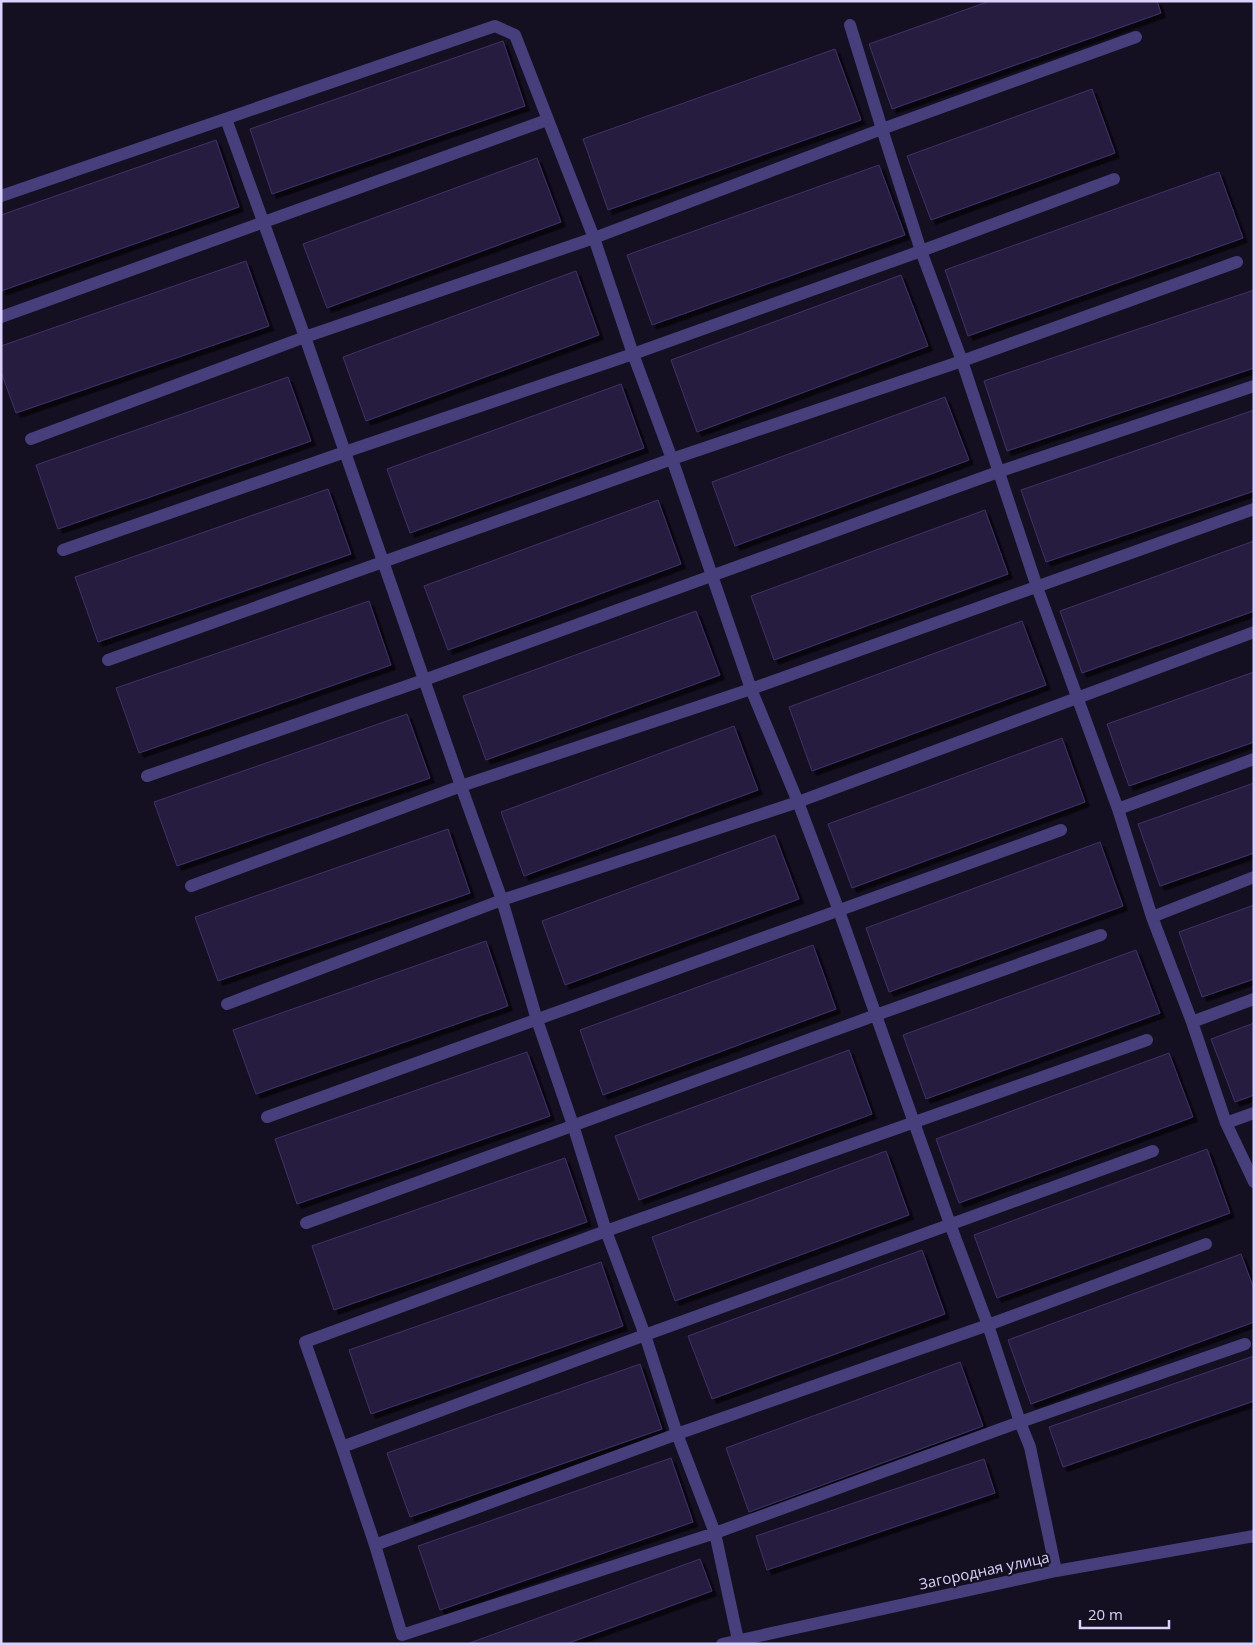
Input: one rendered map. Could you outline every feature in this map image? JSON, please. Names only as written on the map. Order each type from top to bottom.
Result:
[{"type":"street","points":[[850,25],[921,251],[962,361],[1037,587],[1118,809],[1152,917],[1192,1022],[1226,1123],[1254,1182]]},
{"type":"street","points":[[1,196],[495,26],[515,35],[594,238],[751,689],[798,802],[840,911],[950,1224],[988,1325],[1020,1422],[1030,1446],[1056,1571]]},
{"type":"street","points":[[31,438],[305,337],[594,238],[882,129],[1136,37]]},
{"type":"street","points":[[226,119],[305,337],[502,900],[537,1020],[573,1124],[606,1231],[645,1335],[677,1434],[714,1534],[738,1640]]},
{"type":"street","points":[[1,317],[547,120]]},
{"type":"street","points":[[63,550],[633,354],[921,251],[1114,179]]},
{"type":"street","points":[[108,660],[672,459],[962,361],[1237,262]]},
{"type":"street","points":[[147,776],[424,680],[712,574],[998,472],[1254,386]]},
{"type":"street","points":[[191,886],[461,786],[751,689],[1254,509]]},
{"type":"street","points":[[227,1004],[502,900],[798,802],[1254,632]]},
{"type":"street","points":[[1118,809],[1254,759]]},
{"type":"street","points":[[267,1117],[1062,830]]},
{"type":"street","points":[[1152,917],[1254,877]]},
{"type":"street","points":[[306,1223],[876,1014],[1101,935]]},
{"type":"street","points":[[1192,1022],[1254,999]]},
{"type":"street","points":[[1147,1040],[606,1231],[305,1342],[342,1447],[402,1635],[714,1534],[1020,1422],[1245,1344]]},
{"type":"street","points":[[1226,1123],[1254,1113]]},
{"type":"street","points":[[342,1447],[1153,1151]]},
{"type":"street","points":[[374,1545],[677,1434],[988,1325],[1206,1244]]},
{"type":"street","name":"Загородная улица","points":[[722,1644],[1056,1571],[1254,1536]]},
{"type":"building","points":[[990,1],[1157,1],[1161,13],[892,109],[869,44]]},
{"type":"building","points":[[503,41],[525,106],[272,194],[250,129]]},
{"type":"building","points":[[835,49],[861,120],[608,210],[583,139]]},
{"type":"building","points":[[1092,89],[1115,153],[931,220],[907,156]]},
{"type":"building","points":[[216,140],[239,207],[1,291],[1,215]]},
{"type":"building","points":[[537,158],[561,222],[327,308],[303,244]]},
{"type":"building","points":[[879,165],[905,235],[652,325],[627,255]]},
{"type":"building","points":[[1219,172],[1243,238],[968,336],[945,270]]},
{"type":"building","points":[[246,261],[269,326],[16,413],[1,372],[1,346]]},
{"type":"building","points":[[576,271],[599,335],[366,421],[343,357]]},
{"type":"building","points":[[901,275],[928,346],[697,432],[671,360]]},
{"type":"building","points":[[1254,290],[1254,368],[1007,451],[984,381]]},
{"type":"building","points":[[288,377],[311,441],[58,529],[36,465]]},
{"type":"building","points":[[621,384],[644,448],[410,533],[387,469]]},
{"type":"building","points":[[945,397],[969,460],[735,546],[712,482]]},
{"type":"building","points":[[1254,410],[1254,491],[1046,562],[1021,490]]},
{"type":"building","points":[[328,489],[351,554],[98,642],[75,577]]},
{"type":"building","points":[[658,500],[681,564],[448,650],[424,586]]},
{"type":"building","points":[[985,510],[1008,574],[774,660],[751,596]]},
{"type":"building","points":[[1254,541],[1254,611],[1082,673],[1060,611]]},
{"type":"building","points":[[369,601],[391,665],[139,753],[116,688]]},
{"type":"building","points":[[696,611],[720,675],[486,760],[463,696]]},
{"type":"building","points":[[1022,621],[1046,685],[812,771],[789,707]]},
{"type":"building","points":[[1254,672],[1254,742],[1129,786],[1107,724]]},
{"type":"building","points":[[407,714],[430,778],[177,866],[154,802]]},
{"type":"building","points":[[734,726],[758,790],[524,876],[501,812]]},
{"type":"building","points":[[1062,738],[1085,802],[852,888],[828,824]]},
{"type":"building","points":[[1254,783],[1254,853],[1160,886],[1138,824]]},
{"type":"building","points":[[448,829],[470,893],[218,981],[195,917]]},
{"type":"building","points":[[775,835],[799,899],[565,985],[542,921]]},
{"type":"building","points":[[1100,842],[1123,906],[889,992],[866,928]]},
{"type":"building","points":[[1254,905],[1254,979],[1202,997],[1179,932]]},
{"type":"building","points":[[486,941],[508,1006],[256,1094],[233,1030]]},
{"type":"building","points":[[813,945],[836,1009],[603,1095],[580,1030]]},
{"type":"building","points":[[1136,950],[1160,1013],[926,1099],[903,1035]]},
{"type":"building","points":[[1254,1023],[1254,1095],[1235,1102],[1211,1039]]},
{"type":"building","points":[[849,1050],[872,1114],[639,1200],[615,1136]]},
{"type":"building","points":[[527,1052],[550,1116],[297,1204],[275,1139]]},
{"type":"building","points":[[1169,1053],[1193,1117],[959,1203],[936,1139]]},
{"type":"building","points":[[1207,1149],[1230,1213],[997,1298],[974,1235]]},
{"type":"building","points":[[886,1151],[909,1215],[675,1301],[652,1237]]},
{"type":"building","points":[[565,1158],[587,1222],[334,1310],[312,1246]]},
{"type":"building","points":[[922,1250],[945,1314],[712,1399],[688,1336]]},
{"type":"building","points":[[1241,1254],[1254,1289],[1254,1322],[1031,1404],[1008,1340]]},
{"type":"building","points":[[601,1262],[623,1326],[371,1414],[349,1350]]},
{"type":"building","points":[[1254,1356],[1254,1401],[1063,1467],[1049,1427]]},
{"type":"building","points":[[960,1362],[983,1426],[749,1512],[726,1448]]},
{"type":"building","points":[[640,1364],[662,1429],[410,1517],[387,1453]]},
{"type":"building","points":[[671,1458],[693,1522],[440,1610],[418,1546]]},
{"type":"building","points":[[984,1459],[995,1493],[767,1570],[756,1536]]},
{"type":"building","points":[[700,1559],[712,1591],[566,1644],[467,1644]]}]
